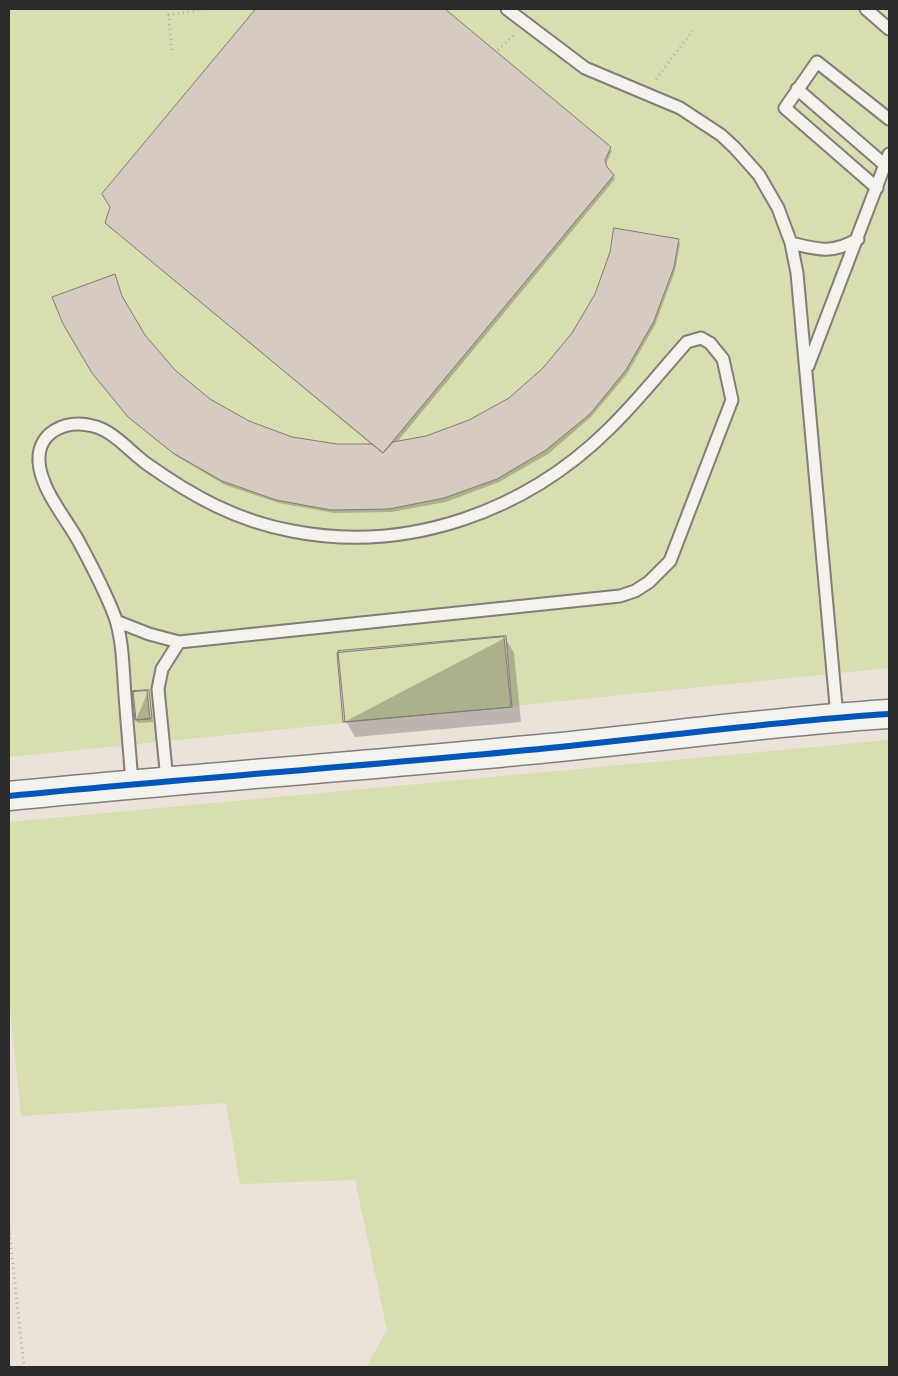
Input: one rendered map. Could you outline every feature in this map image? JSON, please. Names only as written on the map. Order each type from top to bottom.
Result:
[{"type":"street","points":[[9,796],[167,780],[548,748],[837,717],[889,714]]},
{"type":"lane","points":[[506,9],[585,68],[680,108],[721,135],[747,162],[769,191],[791,243],[797,273],[837,717]]},
{"type":"lane","points":[[866,9],[889,29]]},
{"type":"lane","points":[[877,188],[785,108],[817,62],[889,119]]},
{"type":"lane","points":[[797,90],[885,165]]},
{"type":"lane","points":[[806,370],[858,239],[889,154]]},
{"type":"lane","points":[[791,243],[816,249],[836,250],[858,239]]},
{"type":"lane","points":[[116,621],[149,634],[179,642],[620,596],[635,591],[660,573],[670,561],[732,400],[727,369],[720,354],[710,343],[701,338],[687,342],[608,430],[554,474],[519,496],[483,512],[445,526],[391,536],[332,537],[262,524],[231,514],[199,498],[136,457],[106,430],[91,425],[76,424],[51,431],[41,445],[39,462],[42,479],[81,545],[116,621],[122,658],[132,784]]},
{"type":"lane","points":[[167,780],[158,688],[162,669],[179,642]]},
{"type":"path","points":[[168,9],[172,52]]},
{"type":"path","points":[[168,15],[204,9]]},
{"type":"path","points":[[657,78],[693,30]]},
{"type":"path","points":[[9,1228],[24,1367]]},
{"type":"green space","points":[[9,9],[889,9],[889,668],[9,757]]},
{"type":"green space","points":[[889,740],[889,1367],[366,1367],[387,1330],[355,1180],[240,1184],[226,1103],[21,1116],[9,999],[9,822]]},
{"type":"building","points":[[256,9],[445,9],[611,147],[605,160],[607,167],[614,175],[383,453],[105,223],[110,207],[102,194]]},
{"type":"building","points":[[614,228],[679,239],[674,267],[654,321],[626,370],[590,414],[546,450],[497,479],[444,498],[389,509],[331,510],[276,500],[222,481],[173,453],[128,417],[92,373],[63,324],[52,297],[115,274],[122,296],[145,335],[175,370],[210,399],[249,421],[292,437],[337,444],[372,444],[383,453],[393,442],[426,436],[469,420],[509,398],[543,368],[572,333],[595,294],[610,252]]},
{"type":"building","points":[[506,636],[512,707],[345,722],[338,651]]},
{"type":"building","points":[[504,637],[511,707],[343,722],[337,653]]},
{"type":"building","points":[[149,690],[152,718],[136,720],[133,691]]},
{"type":"building","points":[[147,691],[150,719],[135,720],[132,692]]},
{"type":"cycle path","points":[[9,796],[591,744],[761,725],[889,714]]}]
